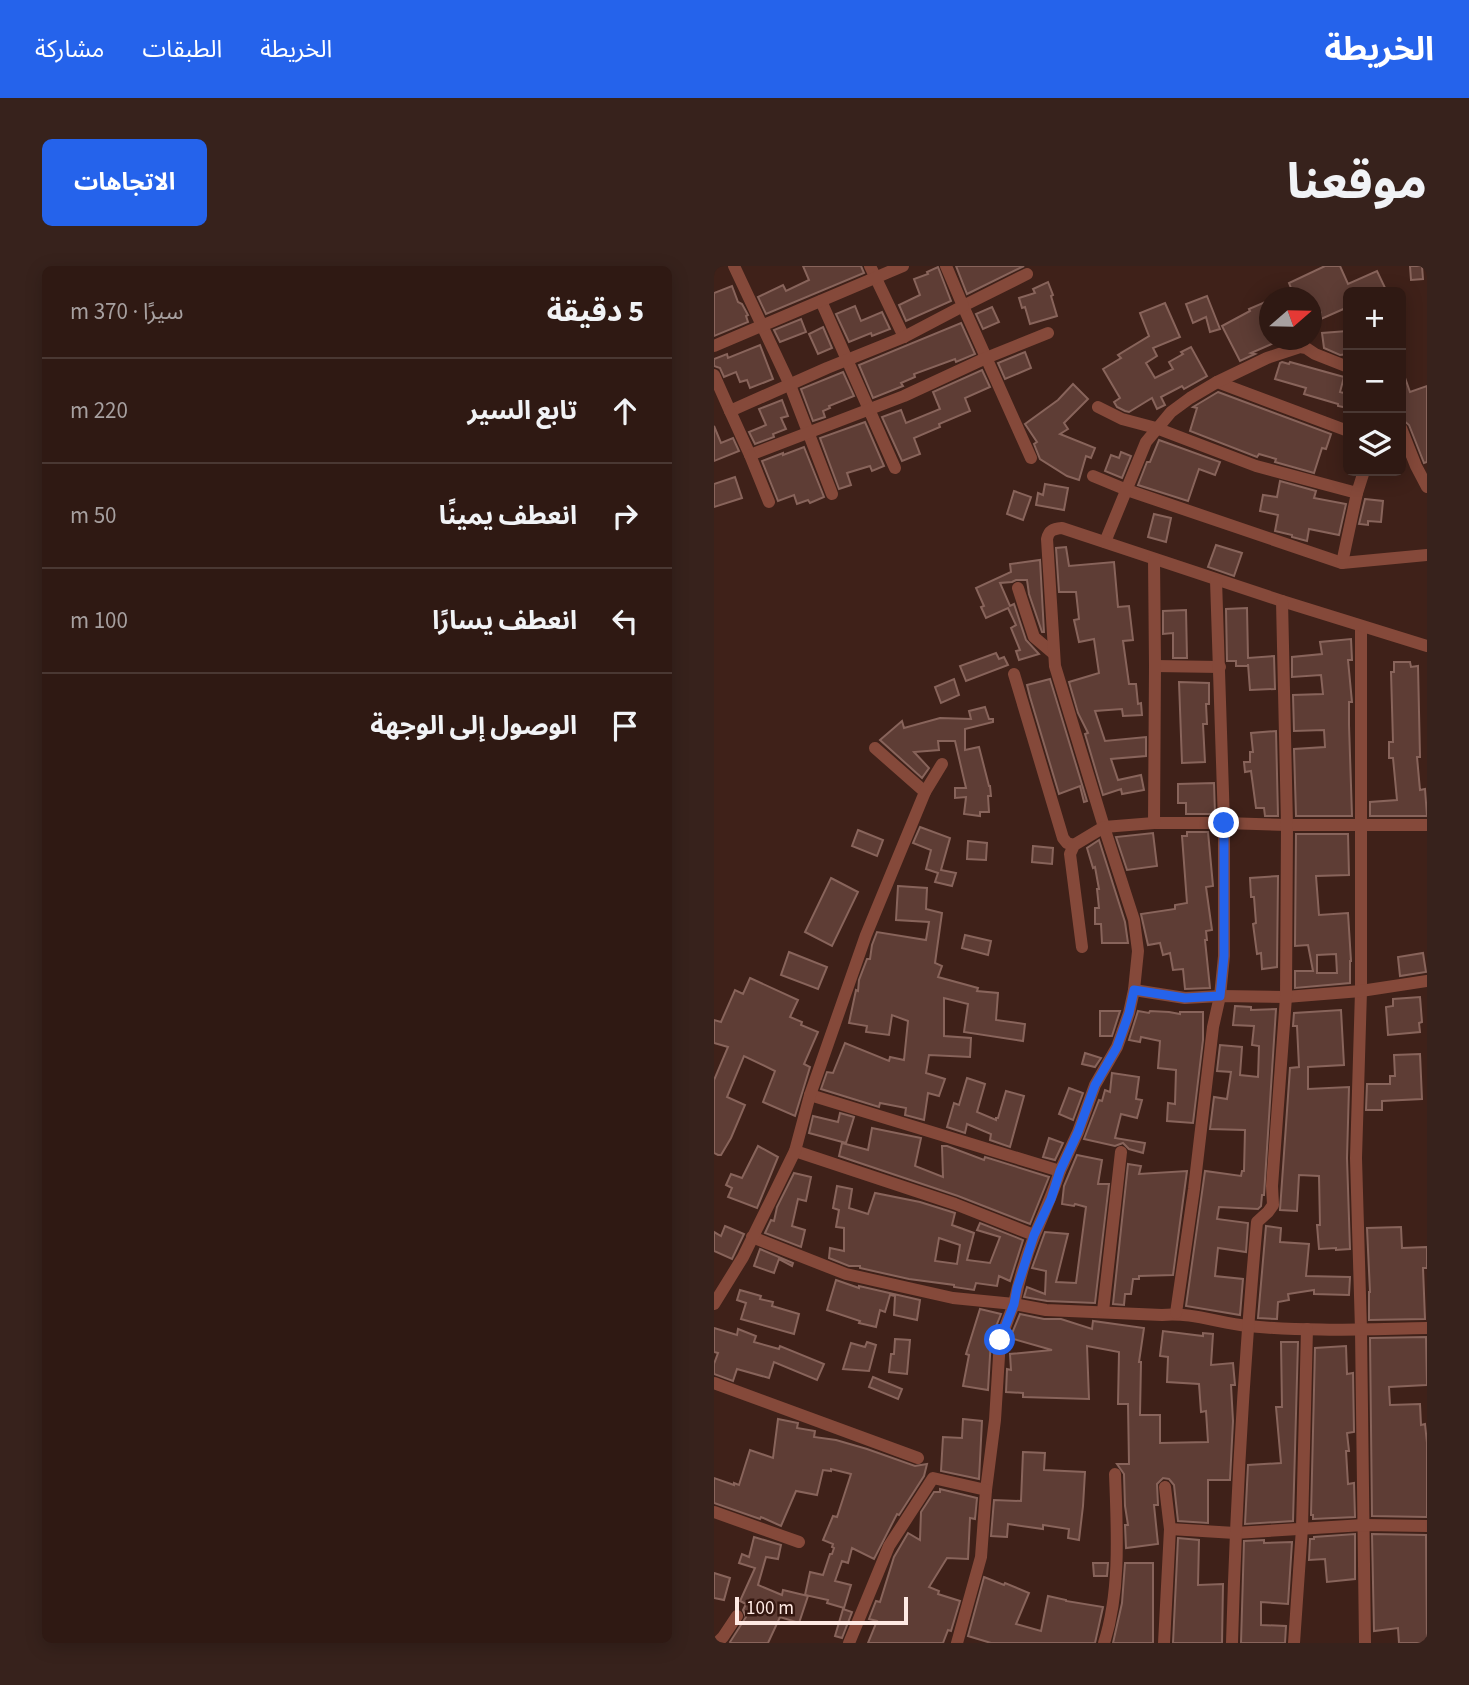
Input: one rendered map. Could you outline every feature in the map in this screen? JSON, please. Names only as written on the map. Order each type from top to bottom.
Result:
[{"type":"street","points":[[734,266],[790,385],[832,494]]},
{"type":"street","points":[[714,346],[821,301],[873,272],[903,266]]},
{"type":"street","points":[[946,266],[1031,458]]},
{"type":"street","points":[[873,272],[904,337]]},
{"type":"street","points":[[730,411],[904,337],[1027,274]]},
{"type":"street","points":[[821,301],[895,468]]},
{"type":"street","points":[[750,455],[904,396],[1048,333]]},
{"type":"street","points":[[1105,542],[1146,442],[1171,412],[1217,382],[1267,358],[1300,347],[1343,365]]},
{"type":"street","points":[[714,375],[769,502]]},
{"type":"street","points":[[1217,382],[1343,429]]},
{"type":"street","points":[[1098,407],[1122,419],[1156,428],[1256,466],[1357,493]]},
{"type":"street","points":[[1406,441],[1427,487]]},
{"type":"street","points":[[1093,476],[1342,563],[1427,555]]},
{"type":"street","points":[[1342,563],[1362,476]]},
{"type":"street","points":[[957,1643],[981,1558],[1000,1340],[1014,1304],[1034,1235],[1051,1199],[1095,1085],[1117,1047],[1129,1013],[1138,951],[1134,920],[1055,666],[1048,533],[1062,528],[1361,627],[1427,646]]},
{"type":"street","points":[[1154,559],[1154,823]]},
{"type":"street","points":[[1177,1313],[1224,956],[1224,823],[1216,580]]},
{"type":"street","points":[[1018,588],[1034,637],[1054,654]]},
{"type":"street","points":[[1233,1643],[1247,1326],[1257,1222],[1273,1205],[1272,1186],[1286,997],[1287,825],[1282,601]]},
{"type":"street","points":[[1361,627],[1361,991],[1356,1158],[1365,1643]]},
{"type":"street","points":[[1155,666],[1220,667]]},
{"type":"street","points":[[1014,674],[1063,838],[1074,845]]},
{"type":"street","points":[[875,748],[925,792]]},
{"type":"street","points":[[714,1304],[743,1257],[794,1152],[810,1095],[866,935],[925,792],[942,764]]},
{"type":"street","points":[[1082,947],[1070,854],[1074,845],[1104,827],[1154,823],[1427,825]]},
{"type":"street","points":[[1134,990],[1185,998],[1286,997],[1361,991],[1427,981]]},
{"type":"street","points":[[810,1095],[1060,1171]]},
{"type":"street","points":[[794,1152],[955,1204],[1034,1235]]},
{"type":"street","points":[[1103,1311],[1121,1152]]},
{"type":"street","points":[[752,1237],[846,1274],[953,1298],[1046,1310],[1162,1315],[1177,1313],[1247,1326],[1307,1329],[1427,1328]]},
{"type":"street","points":[[1294,1643],[1302,1528],[1307,1329]]},
{"type":"street","points":[[714,1383],[918,1458]]},
{"type":"street","points":[[1104,1643],[1111,1620],[1117,1539],[1115,1474]]},
{"type":"street","points":[[849,1643],[889,1546],[933,1478],[986,1490]]},
{"type":"street","points":[[1164,1643],[1170,1528],[1165,1488]]},
{"type":"street","points":[[714,1512],[799,1542]]},
{"type":"street","points":[[1170,1528],[1236,1533],[1364,1525],[1427,1526]]},
{"type":"street","points":[[717,1643],[737,1616]]},
{"type":"building","points":[[803,266],[861,266],[864,273],[766,314],[758,297],[783,285],[786,291],[809,280]]},
{"type":"building","points":[[956,266],[1024,266],[967,294]]},
{"type":"building","points":[[1325,266],[1340,266],[1348,284],[1377,271],[1385,287],[1343,287],[1343,309],[1322,319],[1322,287],[1291,287],[1289,283]]},
{"type":"building","points":[[1410,266],[1422,266],[1423,279],[1411,280]]},
{"type":"building","points":[[938,267],[951,301],[906,321],[899,305],[920,295],[914,279]]},
{"type":"building","points":[[1048,282],[1057,316],[1030,324],[1019,298],[1035,293],[1033,289]]},
{"type":"building","points":[[732,286],[738,302],[748,315],[748,322],[714,336],[714,293]]},
{"type":"building","points":[[1207,296],[1220,329],[1210,332],[1206,317],[1193,323],[1186,304]]},
{"type":"building","points":[[1165,303],[1180,337],[1153,348],[1157,356],[1146,363],[1155,378],[1173,369],[1169,362],[1191,347],[1207,376],[1184,389],[1182,386],[1161,397],[1165,405],[1157,409],[1152,398],[1129,412],[1125,411],[1114,402],[1120,398],[1103,369],[1121,358],[1118,355],[1149,336],[1140,313]]},
{"type":"building","points":[[1259,305],[1259,350],[1240,361],[1222,326],[1250,311],[1249,309]]},
{"type":"building","points":[[855,306],[861,321],[882,312],[890,329],[849,342],[836,314]]},
{"type":"building","points":[[992,307],[999,322],[983,329],[976,314]]},
{"type":"building","points":[[801,319],[806,332],[780,342],[774,330]]},
{"type":"building","points":[[961,323],[975,354],[914,374],[915,377],[901,383],[903,386],[873,398],[859,365]]},
{"type":"building","points":[[823,327],[832,348],[818,354],[809,334]]},
{"type":"building","points":[[1343,331],[1343,355],[1324,348],[1322,333]]},
{"type":"building","points":[[760,345],[773,379],[750,388],[747,380],[740,382],[736,372],[724,377],[720,368],[714,366],[714,359],[727,354],[728,358]]},
{"type":"building","points":[[1025,352],[1031,368],[1005,379],[998,363]]},
{"type":"building","points":[[1290,362],[1343,377],[1340,392],[1343,393],[1343,407],[1304,394],[1306,388],[1275,379],[1280,363]]},
{"type":"building","points":[[982,370],[990,387],[965,398],[970,411],[914,438],[920,454],[902,461],[882,417],[901,410],[906,423],[940,409],[933,392]]},
{"type":"building","points":[[843,372],[854,396],[829,406],[830,408],[823,411],[825,417],[813,421],[801,389]]},
{"type":"building","points":[[1406,380],[1410,392],[1427,386],[1427,462],[1424,463],[1406,422]]},
{"type":"building","points":[[1073,384],[1088,399],[1064,423],[1068,429],[1060,434],[1095,448],[1091,458],[1086,456],[1079,480],[1067,476],[1040,459],[1034,444],[1037,442],[1025,424],[1058,400]]},
{"type":"building","points":[[1218,392],[1331,434],[1326,449],[1322,448],[1314,473],[1275,462],[1276,459],[1259,454],[1257,457],[1190,431],[1197,408],[1193,407]]},
{"type":"building","points":[[782,400],[788,416],[781,418],[786,429],[755,444],[749,432],[766,425],[759,409]]},
{"type":"building","points":[[865,422],[884,466],[872,471],[870,466],[847,473],[851,485],[839,489],[820,438]]},
{"type":"building","points":[[714,426],[721,443],[733,438],[739,451],[714,461]]},
{"type":"building","points":[[1159,440],[1220,462],[1215,475],[1199,469],[1188,501],[1138,485]]},
{"type":"building","points":[[804,447],[824,497],[810,503],[808,500],[797,504],[794,495],[778,501],[762,461]]},
{"type":"building","points":[[1121,452],[1131,456],[1122,478],[1105,471],[1111,455],[1119,458]]},
{"type":"building","points":[[735,477],[742,498],[714,507],[714,484]]},
{"type":"building","points":[[1280,481],[1316,491],[1314,498],[1346,504],[1339,535],[1309,529],[1307,541],[1275,531],[1278,515],[1260,511],[1263,495],[1277,497]]},
{"type":"building","points":[[1045,484],[1068,488],[1064,510],[1036,505],[1038,493],[1043,495]]},
{"type":"building","points":[[1014,491],[1031,497],[1023,520],[1007,514]]},
{"type":"building","points":[[1365,499],[1383,501],[1381,522],[1368,521],[1368,525],[1359,524]]},
{"type":"building","points":[[1154,514],[1171,518],[1166,542],[1148,537]]},
{"type":"building","points":[[1216,545],[1242,553],[1234,576],[1208,567]]},
{"type":"building","points":[[1066,547],[1069,566],[1114,562],[1118,607],[1129,606],[1133,640],[1123,641],[1129,684],[1136,684],[1142,715],[1123,716],[1122,709],[1095,711],[1105,741],[1146,737],[1146,756],[1111,759],[1118,780],[1141,775],[1144,790],[1122,794],[1121,789],[1103,795],[1085,734],[1088,733],[1078,713],[1069,682],[1099,673],[1094,639],[1079,642],[1074,620],[1079,619],[1076,592],[1059,592],[1056,548]]},
{"type":"building","points":[[1040,560],[1044,632],[1029,594],[1027,580],[1000,583],[1010,606],[1014,604],[1026,640],[1039,654],[1019,660],[1016,651],[1020,650],[1011,628],[1016,625],[1008,608],[986,618],[976,588],[1011,572],[1010,564]]},
{"type":"building","points":[[1247,608],[1248,658],[1274,656],[1275,689],[1250,690],[1248,664],[1236,666],[1236,661],[1227,661],[1226,609]]},
{"type":"building","points":[[1186,610],[1187,658],[1173,658],[1173,633],[1163,634],[1163,611]]},
{"type":"building","points":[[1351,639],[1352,660],[1348,660],[1352,702],[1349,702],[1349,725],[1352,816],[1296,816],[1294,749],[1325,747],[1324,730],[1294,731],[1293,695],[1323,694],[1321,675],[1292,677],[1292,657],[1322,654],[1320,642]]},
{"type":"building","points":[[996,653],[999,659],[1004,657],[1008,665],[966,681],[960,666]]},
{"type":"building","points":[[1394,662],[1410,662],[1411,667],[1418,666],[1420,757],[1417,757],[1420,790],[1425,789],[1427,816],[1370,816],[1370,802],[1397,800],[1393,758],[1389,758],[1389,742],[1393,742],[1391,672],[1394,672]]},
{"type":"building","points":[[954,679],[959,695],[941,703],[935,687]]},
{"type":"building","points":[[1050,679],[1087,801],[1084,802],[1080,786],[1059,794],[1030,697],[1027,685]]},
{"type":"building","points":[[1179,682],[1209,683],[1207,724],[1203,724],[1205,762],[1182,763]]},
{"type":"building","points":[[985,707],[989,719],[993,719],[993,722],[965,729],[965,750],[979,747],[990,786],[989,812],[980,812],[980,816],[964,814],[966,797],[955,798],[955,788],[966,788],[955,741],[938,741],[939,750],[914,752],[929,768],[922,778],[880,740],[902,721],[904,728],[940,718],[971,719],[969,711]]},
{"type":"building","points":[[1276,731],[1278,816],[1265,816],[1264,808],[1256,808],[1251,771],[1245,772],[1244,762],[1250,762],[1250,752],[1253,752],[1251,733]]},
{"type":"building","points":[[1214,783],[1215,814],[1186,814],[1186,803],[1178,803],[1178,784]]},
{"type":"building","points":[[920,827],[950,838],[941,870],[956,873],[952,886],[935,882],[938,873],[926,869],[931,850],[913,843]]},
{"type":"building","points":[[858,830],[883,840],[877,856],[852,846]]},
{"type":"building","points":[[1187,832],[1208,832],[1213,886],[1206,887],[1212,930],[1206,931],[1205,940],[1210,988],[1185,989],[1183,969],[1173,970],[1170,953],[1163,955],[1160,943],[1148,945],[1141,914],[1175,909],[1175,905],[1187,903],[1182,836],[1187,836]]},
{"type":"building","points":[[1153,833],[1157,866],[1127,870],[1116,837]]},
{"type":"building","points":[[1296,834],[1348,834],[1349,875],[1316,876],[1319,915],[1348,913],[1350,983],[1295,988],[1295,971],[1313,971],[1308,945],[1295,946]],"holes":[[[1336,954],[1337,973],[1317,973],[1317,955]]]},
{"type":"building","points":[[1099,840],[1125,922],[1128,943],[1102,943],[1101,924],[1095,924],[1095,908],[1099,908],[1099,889],[1095,867],[1093,868],[1087,848]]},
{"type":"building","points":[[968,841],[987,843],[986,860],[967,859]]},
{"type":"building","points":[[1033,846],[1053,848],[1052,864],[1032,862]]},
{"type":"building","points":[[1278,876],[1277,967],[1262,969],[1261,953],[1257,954],[1253,924],[1256,923],[1250,878]]},
{"type":"building","points":[[831,878],[858,892],[832,946],[805,932]]},
{"type":"building","points":[[898,886],[927,888],[926,909],[942,913],[935,963],[942,966],[938,977],[978,988],[977,991],[998,993],[996,1020],[1025,1024],[1023,1041],[964,1032],[968,1004],[944,998],[944,1036],[971,1038],[970,1057],[929,1055],[926,1073],[945,1079],[939,1096],[928,1093],[924,1120],[905,1115],[906,1108],[880,1103],[879,1107],[821,1089],[827,1072],[833,1073],[845,1043],[889,1061],[890,1057],[904,1060],[908,1021],[892,1015],[889,1035],[866,1032],[867,1026],[849,1023],[859,980],[867,959],[870,959],[877,932],[926,940],[929,922],[896,920]]},
{"type":"building","points":[[965,935],[991,941],[988,955],[962,948]]},
{"type":"building","points":[[789,952],[827,967],[818,989],[781,975]]},
{"type":"building","points":[[1423,953],[1426,972],[1400,976],[1398,957]]},
{"type":"building","points":[[750,978],[798,1000],[790,1017],[818,1032],[804,1064],[810,1067],[795,1116],[763,1102],[775,1071],[744,1056],[727,1097],[745,1105],[731,1138],[721,1155],[718,1155],[714,1153],[714,1080],[728,1047],[714,1043],[714,1020],[721,1022],[735,990],[743,994]]},
{"type":"building","points":[[1420,997],[1420,1032],[1388,1035],[1386,1007],[1393,1006],[1393,999]]},
{"type":"building","points":[[1235,1006],[1251,1007],[1251,1010],[1276,1009],[1264,1195],[1261,1206],[1258,1209],[1219,1207],[1217,1219],[1248,1223],[1246,1252],[1218,1248],[1215,1276],[1243,1279],[1240,1315],[1186,1306],[1205,1171],[1241,1176],[1244,1171],[1245,1130],[1210,1129],[1214,1097],[1227,1099],[1231,1072],[1217,1071],[1220,1045],[1242,1047],[1240,1075],[1258,1077],[1259,1046],[1252,1045],[1254,1026],[1233,1025]]},
{"type":"building","points":[[1341,1010],[1344,1065],[1308,1067],[1308,1089],[1349,1087],[1347,1158],[1350,1249],[1336,1250],[1319,1249],[1319,1176],[1299,1175],[1297,1211],[1280,1210],[1290,1068],[1299,1067],[1297,1026],[1293,1026],[1294,1013]]},
{"type":"building","points":[[1100,1011],[1120,1011],[1112,1036],[1100,1036]]},
{"type":"building","points":[[1138,1011],[1180,1014],[1203,1012],[1203,1040],[1193,1123],[1167,1121],[1168,1103],[1175,1104],[1176,1070],[1158,1068],[1160,1041],[1141,1037],[1140,1042],[1129,1040]]},
{"type":"building","points":[[1085,1053],[1101,1058],[1095,1067],[1082,1064]]},
{"type":"building","points":[[1420,1054],[1422,1099],[1382,1101],[1382,1110],[1366,1110],[1367,1084],[1390,1084],[1390,1076],[1395,1076],[1394,1055]]},
{"type":"building","points":[[1112,1073],[1139,1077],[1136,1099],[1142,1100],[1137,1118],[1121,1114],[1115,1138],[1145,1143],[1143,1153],[1129,1149],[1123,1143],[1115,1146],[1084,1139],[1099,1100],[1102,1101],[1105,1090],[1110,1092]]},
{"type":"building","points":[[967,1078],[985,1084],[977,1112],[996,1120],[1006,1091],[1024,1096],[1010,1147],[990,1140],[991,1134],[967,1124],[965,1133],[947,1127],[954,1103],[959,1105]]},
{"type":"building","points":[[1069,1088],[1083,1093],[1073,1120],[1059,1114]]},
{"type":"building","points":[[840,1113],[854,1117],[846,1143],[809,1133],[813,1116],[838,1122]]},
{"type":"building","points":[[872,1128],[921,1138],[915,1166],[943,1177],[942,1146],[1049,1177],[1030,1224],[958,1196],[839,1156],[842,1143],[868,1150]]},
{"type":"building","points":[[1049,1138],[1063,1143],[1055,1160],[1043,1157]]},
{"type":"building","points":[[758,1146],[778,1157],[757,1208],[728,1197],[732,1188],[726,1185],[731,1174],[742,1178]]},
{"type":"building","points":[[1077,1155],[1102,1160],[1098,1184],[1109,1184],[1095,1303],[1024,1297],[1027,1287],[1045,1294],[1046,1271],[1032,1268],[1045,1232],[1068,1234],[1056,1282],[1076,1283],[1086,1207],[1062,1204],[1064,1186]]},
{"type":"building","points":[[1128,1164],[1141,1166],[1139,1174],[1187,1171],[1173,1275],[1139,1276],[1139,1279],[1133,1279],[1131,1294],[1125,1294],[1124,1305],[1113,1304]]},
{"type":"building","points":[[794,1173],[811,1177],[806,1201],[798,1199],[792,1226],[805,1230],[801,1247],[765,1233],[771,1220],[774,1221],[777,1207]]},
{"type":"building","points":[[837,1186],[852,1189],[849,1208],[868,1214],[875,1193],[920,1202],[955,1213],[952,1225],[974,1233],[967,1260],[990,1263],[1000,1237],[977,1230],[980,1223],[1023,1240],[1010,1281],[999,1276],[997,1286],[976,1283],[974,1290],[954,1287],[860,1266],[849,1266],[829,1258],[830,1248],[844,1251],[844,1228],[836,1227],[839,1210],[833,1208]],"holes":[[[939,1238],[960,1245],[957,1264],[935,1261]]]},
{"type":"building","points":[[725,1226],[744,1234],[732,1259],[714,1251],[714,1232],[721,1236]]},
{"type":"building","points":[[1266,1226],[1281,1228],[1280,1242],[1309,1244],[1306,1276],[1350,1277],[1349,1295],[1314,1294],[1314,1290],[1288,1294],[1289,1300],[1278,1302],[1277,1319],[1258,1318]]},
{"type":"building","points":[[1401,1227],[1402,1248],[1427,1247],[1427,1268],[1423,1268],[1425,1319],[1369,1320],[1367,1228]]},
{"type":"building","points":[[760,1249],[793,1263],[792,1266],[779,1259],[774,1273],[754,1266]]},
{"type":"building","points":[[836,1280],[859,1288],[920,1300],[917,1320],[894,1315],[895,1296],[890,1295],[885,1312],[880,1310],[876,1327],[827,1310]]},
{"type":"building","points":[[740,1290],[773,1302],[772,1306],[799,1314],[794,1334],[741,1319],[746,1303],[737,1300]]},
{"type":"building","points":[[980,1309],[1001,1314],[991,1339],[988,1390],[963,1386],[969,1355],[966,1354]]},
{"type":"building","points":[[1020,1314],[1061,1319],[1092,1329],[1093,1321],[1144,1328],[1139,1362],[1140,1415],[1160,1415],[1160,1443],[1208,1442],[1206,1411],[1201,1412],[1199,1384],[1167,1382],[1168,1357],[1160,1356],[1163,1331],[1203,1336],[1203,1333],[1213,1334],[1211,1365],[1233,1363],[1235,1385],[1231,1385],[1233,1421],[1230,1480],[1208,1480],[1208,1523],[1178,1521],[1174,1485],[1169,1479],[1163,1478],[1157,1484],[1158,1505],[1154,1505],[1158,1544],[1126,1548],[1125,1525],[1128,1525],[1124,1474],[1117,1464],[1129,1464],[1128,1404],[1118,1404],[1119,1352],[1087,1346],[1089,1399],[1023,1397],[1023,1393],[1006,1392],[1007,1369],[1011,1370],[1010,1354],[1052,1350],[1010,1338]]},
{"type":"building","points":[[714,1328],[737,1335],[738,1329],[756,1336],[754,1342],[779,1349],[780,1346],[824,1364],[817,1380],[774,1362],[769,1378],[737,1369],[733,1381],[714,1374],[718,1353],[714,1352]]},
{"type":"building","points":[[1426,1337],[1427,1385],[1389,1387],[1390,1405],[1420,1404],[1421,1425],[1425,1424],[1427,1443],[1427,1517],[1372,1516],[1370,1338]]},
{"type":"building","points":[[895,1339],[910,1340],[907,1374],[889,1372]]},
{"type":"building","points":[[867,1342],[876,1345],[869,1371],[843,1369],[851,1343],[865,1347]]},
{"type":"building","points":[[1281,1342],[1298,1342],[1293,1521],[1245,1524],[1248,1465],[1281,1463],[1276,1407],[1282,1407]]},
{"type":"building","points":[[1346,1346],[1347,1374],[1353,1373],[1354,1432],[1347,1433],[1349,1451],[1346,1451],[1348,1484],[1354,1483],[1355,1517],[1313,1519],[1315,1348]]},
{"type":"building","points":[[873,1377],[902,1389],[898,1399],[869,1387]]},
{"type":"building","points":[[778,1419],[798,1423],[797,1428],[815,1431],[814,1437],[836,1440],[915,1466],[927,1464],[924,1476],[899,1515],[897,1514],[874,1559],[852,1548],[848,1563],[842,1561],[835,1581],[851,1585],[844,1608],[827,1603],[828,1600],[805,1595],[810,1572],[823,1575],[832,1554],[833,1544],[823,1540],[833,1516],[837,1517],[851,1474],[831,1469],[823,1470],[817,1495],[796,1491],[781,1526],[714,1503],[714,1478],[739,1485],[750,1450],[773,1458]]},
{"type":"building","points":[[963,1419],[982,1421],[979,1479],[941,1471],[943,1437],[962,1438]]},
{"type":"building","points":[[1023,1452],[1045,1453],[1044,1470],[1085,1472],[1079,1540],[1068,1538],[1069,1529],[1043,1525],[1043,1529],[1008,1524],[1007,1537],[991,1536],[994,1500],[1021,1501]]},
{"type":"building","points":[[940,1489],[977,1498],[975,1519],[970,1518],[968,1559],[947,1558],[929,1587],[939,1591],[938,1594],[960,1601],[951,1631],[948,1630],[943,1643],[868,1643],[877,1621],[869,1619],[876,1601],[880,1602],[894,1557],[908,1533],[920,1540],[921,1512],[934,1492],[940,1492]]},
{"type":"building","points":[[1355,1534],[1355,1579],[1327,1582],[1325,1559],[1309,1560],[1310,1539]]},
{"type":"building","points":[[1372,1534],[1426,1535],[1427,1643],[1399,1643],[1398,1628],[1374,1631]]},
{"type":"building","points":[[754,1537],[781,1545],[778,1559],[766,1557],[758,1585],[782,1595],[783,1590],[808,1596],[799,1623],[780,1617],[768,1643],[731,1643],[746,1617],[743,1610],[746,1604],[740,1601],[755,1568],[739,1563],[742,1554],[749,1557]]},
{"type":"building","points":[[1178,1538],[1199,1540],[1198,1585],[1223,1584],[1222,1643],[1173,1643]]},
{"type":"building","points":[[1264,1540],[1264,1543],[1292,1542],[1288,1604],[1261,1602],[1261,1625],[1286,1626],[1285,1643],[1241,1643],[1244,1541]]},
{"type":"building","points":[[1093,1563],[1108,1563],[1107,1576],[1094,1576]]},
{"type":"building","points":[[1125,1563],[1153,1563],[1153,1643],[1113,1643],[1122,1603]]},
{"type":"building","points":[[714,1573],[730,1578],[724,1600],[714,1598]]},
{"type":"building","points":[[984,1577],[1029,1593],[1016,1624],[1041,1631],[1048,1596],[1103,1607],[1095,1643],[991,1643],[968,1636]]},
{"type":"building","points":[[843,1609],[852,1612],[842,1638],[835,1636]]},
{"type":"route","points":[[1000,1340],[1014,1304],[1034,1235],[1051,1199],[1095,1085],[1117,1047],[1134,990],[1185,998],[1220,996],[1224,956],[1224,823]]}]
